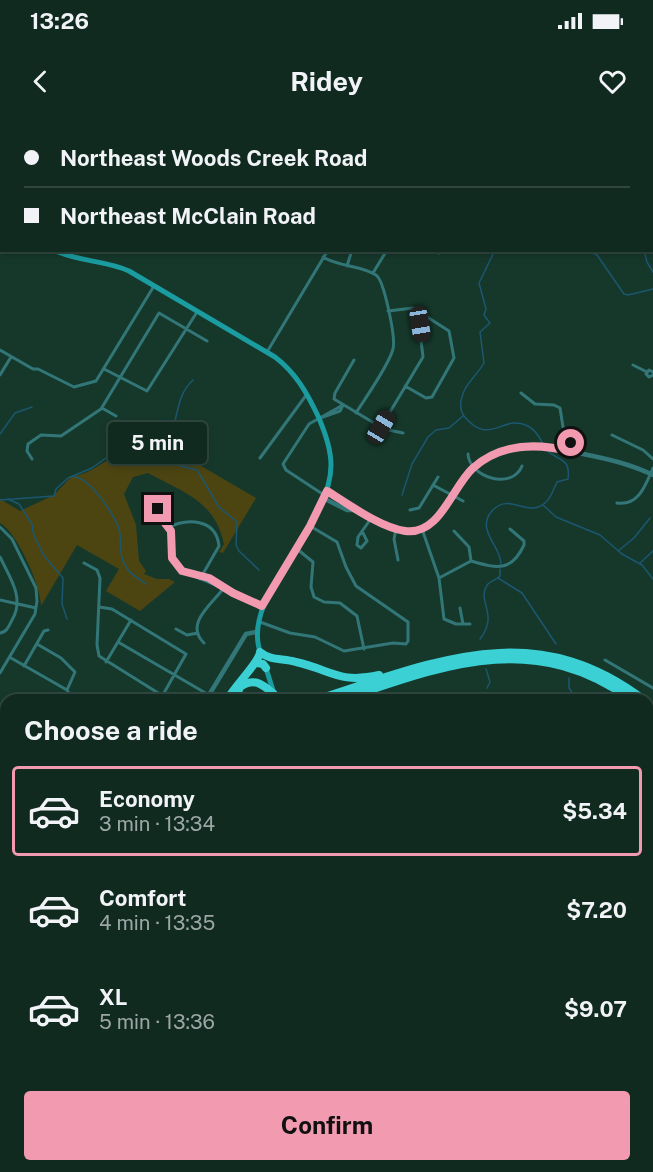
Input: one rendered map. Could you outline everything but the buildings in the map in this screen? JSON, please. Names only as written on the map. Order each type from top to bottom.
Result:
[{"type":"highway","points":[[231,694],[239,680],[257,663],[260,652],[268,659],[299,662],[340,678],[357,680],[404,672]]},
{"type":"highway","points":[[334,694],[471,654],[530,653],[567,660],[594,670],[634,694]]},
{"type":"highway","points":[[359,694],[460,663],[514,659],[574,670],[603,682],[622,694]]},
{"type":"highway","points":[[257,663],[263,664],[266,668]]},
{"type":"highway","points":[[237,694],[240,687],[251,682],[263,684],[272,694]]},
{"type":"highway","points":[[367,694],[374,689]]},
{"type":"main road","points":[[59,252],[74,258],[119,267],[154,286],[267,352],[287,366],[306,391],[318,418],[330,456],[326,495],[262,607],[257,622],[256,632],[260,652],[274,694]]},
{"type":"street","points":[[267,352],[327,252]]},
{"type":"street","points":[[347,266],[351,252]]},
{"type":"street","points":[[373,273],[386,252]]},
{"type":"street","points":[[323,257],[373,273],[383,284],[394,349],[356,413]]},
{"type":"street","points":[[0,350],[74,387],[96,381],[154,286]]},
{"type":"street","points":[[388,311],[413,308],[423,314],[449,331],[454,353],[452,363],[429,399],[405,386]]},
{"type":"street","points":[[104,369],[136,384],[147,392],[197,312]]},
{"type":"street","points":[[32,459],[27,451],[28,444],[33,440],[41,435],[61,436],[102,408],[159,313],[207,341]]},
{"type":"street","points":[[381,427],[424,352],[420,324],[423,314]]},
{"type":"street","points":[[0,375],[11,357]]},
{"type":"street","points":[[354,360],[333,396],[343,405],[381,427],[403,433]]},
{"type":"street","points":[[633,365],[653,373]]},
{"type":"street","points":[[260,458],[306,391]]},
{"type":"street","points":[[521,393],[535,404],[554,405],[560,408],[563,427],[571,441],[569,451]]},
{"type":"street","points":[[343,405],[340,411],[318,418],[304,428],[284,464],[286,470],[347,510],[358,510],[406,532],[422,529],[436,520],[474,467],[489,458],[515,448],[546,446],[625,462],[652,475]]},
{"type":"street","points":[[102,408],[116,416]]},
{"type":"street","points":[[612,435],[651,454],[653,459]]},
{"type":"street","points":[[468,454],[474,467],[484,477],[502,478],[515,475],[522,466]]},
{"type":"street","points":[[617,503],[627,504],[638,498],[652,475],[653,468]]},
{"type":"street","points":[[410,510],[419,508],[438,477]]},
{"type":"street","points":[[433,485],[463,501]]},
{"type":"street","points":[[158,514],[168,528],[172,558],[184,573],[209,578],[233,593]]},
{"type":"street","points":[[363,533],[366,543],[361,548],[357,540],[372,517]]},
{"type":"street","points":[[168,528],[188,522],[207,524],[216,533],[218,550],[200,577]]},
{"type":"street","points":[[257,622],[290,633],[315,637],[344,651],[393,643],[406,644],[409,626],[405,619],[356,586],[337,542],[310,526]]},
{"type":"street","points":[[0,527],[9,533],[37,594],[37,608],[11,658],[0,673]]},
{"type":"street","points":[[396,529],[394,539],[398,560]]},
{"type":"street","points":[[422,529],[439,578],[444,619],[450,623],[470,624]]},
{"type":"street","points":[[439,578],[471,561],[498,568],[517,558],[524,541],[510,529]]},
{"type":"street","points":[[454,531],[469,547],[471,561]]},
{"type":"street","points":[[296,549],[313,562],[311,587],[314,597],[324,602],[340,603],[357,616],[364,649]]},
{"type":"street","points":[[0,557],[17,594],[18,605],[2,633]]},
{"type":"street","points":[[84,563],[99,573],[97,652],[106,662],[160,694]]},
{"type":"street","points":[[200,577],[262,607]]},
{"type":"street","points":[[204,643],[198,633],[200,617],[221,588]]},
{"type":"street","points":[[0,600],[37,608]]},
{"type":"street","points":[[99,607],[111,609],[186,654],[164,694]]},
{"type":"street","points":[[460,608],[463,624]]},
{"type":"street","points":[[106,662],[131,620]]},
{"type":"street","points":[[176,629],[187,635],[198,633]]},
{"type":"street","points":[[24,666],[48,630]]},
{"type":"street","points":[[210,694],[246,634],[256,632]]},
{"type":"street","points":[[118,642],[207,694]]},
{"type":"street","points":[[37,644],[61,658],[76,674],[67,690]]},
{"type":"street","points":[[11,658],[67,690],[70,694]]},
{"type":"street","points":[[605,660],[653,688]]},
{"type":"shaded area","points":[[143,432],[256,498],[223,553],[219,552],[224,544],[220,529],[213,517],[196,500],[148,473],[133,477],[124,494],[136,525],[139,561],[146,571],[144,574],[175,582],[140,611],[106,591],[119,569],[77,545],[41,606],[37,586],[27,560],[14,537],[0,523],[0,499],[20,511],[54,495],[72,476],[88,472],[115,456],[132,452]]},
{"type":"waterway","points":[[494,252],[479,283],[486,309],[484,315],[490,323],[480,332],[484,363],[465,389],[461,399],[461,409],[464,416],[481,429],[489,430],[511,423],[528,426],[535,431],[543,444]]},
{"type":"waterway","points":[[590,252],[597,255],[624,294],[653,289]]},
{"type":"waterway","points":[[644,252],[653,272]]},
{"type":"waterway","points":[[153,450],[154,445],[164,440],[170,433],[181,398],[193,380]]},
{"type":"waterway","points":[[0,434],[15,413],[32,407]]},
{"type":"waterway","points":[[402,495],[412,464],[428,437],[436,430],[449,428],[463,416]]},
{"type":"waterway","points":[[0,500],[54,496],[56,489],[68,478],[92,468],[113,453],[144,445],[161,454],[168,463],[197,470],[219,507],[237,522],[236,545],[239,551],[259,570]]},
{"type":"waterway","points":[[501,565],[498,552],[486,526],[491,512],[505,504],[539,507],[549,498],[557,482],[568,479],[565,463],[546,449]]},
{"type":"waterway","points":[[74,477],[88,484],[102,499],[118,526],[121,553],[125,565],[131,573],[146,584]]},
{"type":"waterway","points":[[8,499],[19,504],[32,524],[33,533],[44,556],[63,578],[62,604],[67,619]]},
{"type":"waterway","points":[[543,505],[556,517],[600,535],[622,554],[642,565],[653,579]]},
{"type":"waterway","points":[[618,551],[634,538],[650,518]]},
{"type":"waterway","points":[[640,563],[653,551]]},
{"type":"waterway","points":[[480,639],[488,622],[485,590],[488,584],[500,576],[500,569]]},
{"type":"waterway","points":[[498,578],[522,593],[556,644]]},
{"type":"waterway","points":[[486,669],[490,682],[487,688]]},
{"type":"waterway","points":[[569,678],[569,688],[573,694]]},
{"type":"route","points":[[158,509],[158,514],[171,531],[172,558],[184,573],[209,578],[233,593],[262,606],[310,526],[327,491],[396,529],[406,532],[414,531],[436,520],[460,482],[480,463],[499,453],[531,446],[548,446],[569,451],[571,443]]}]
